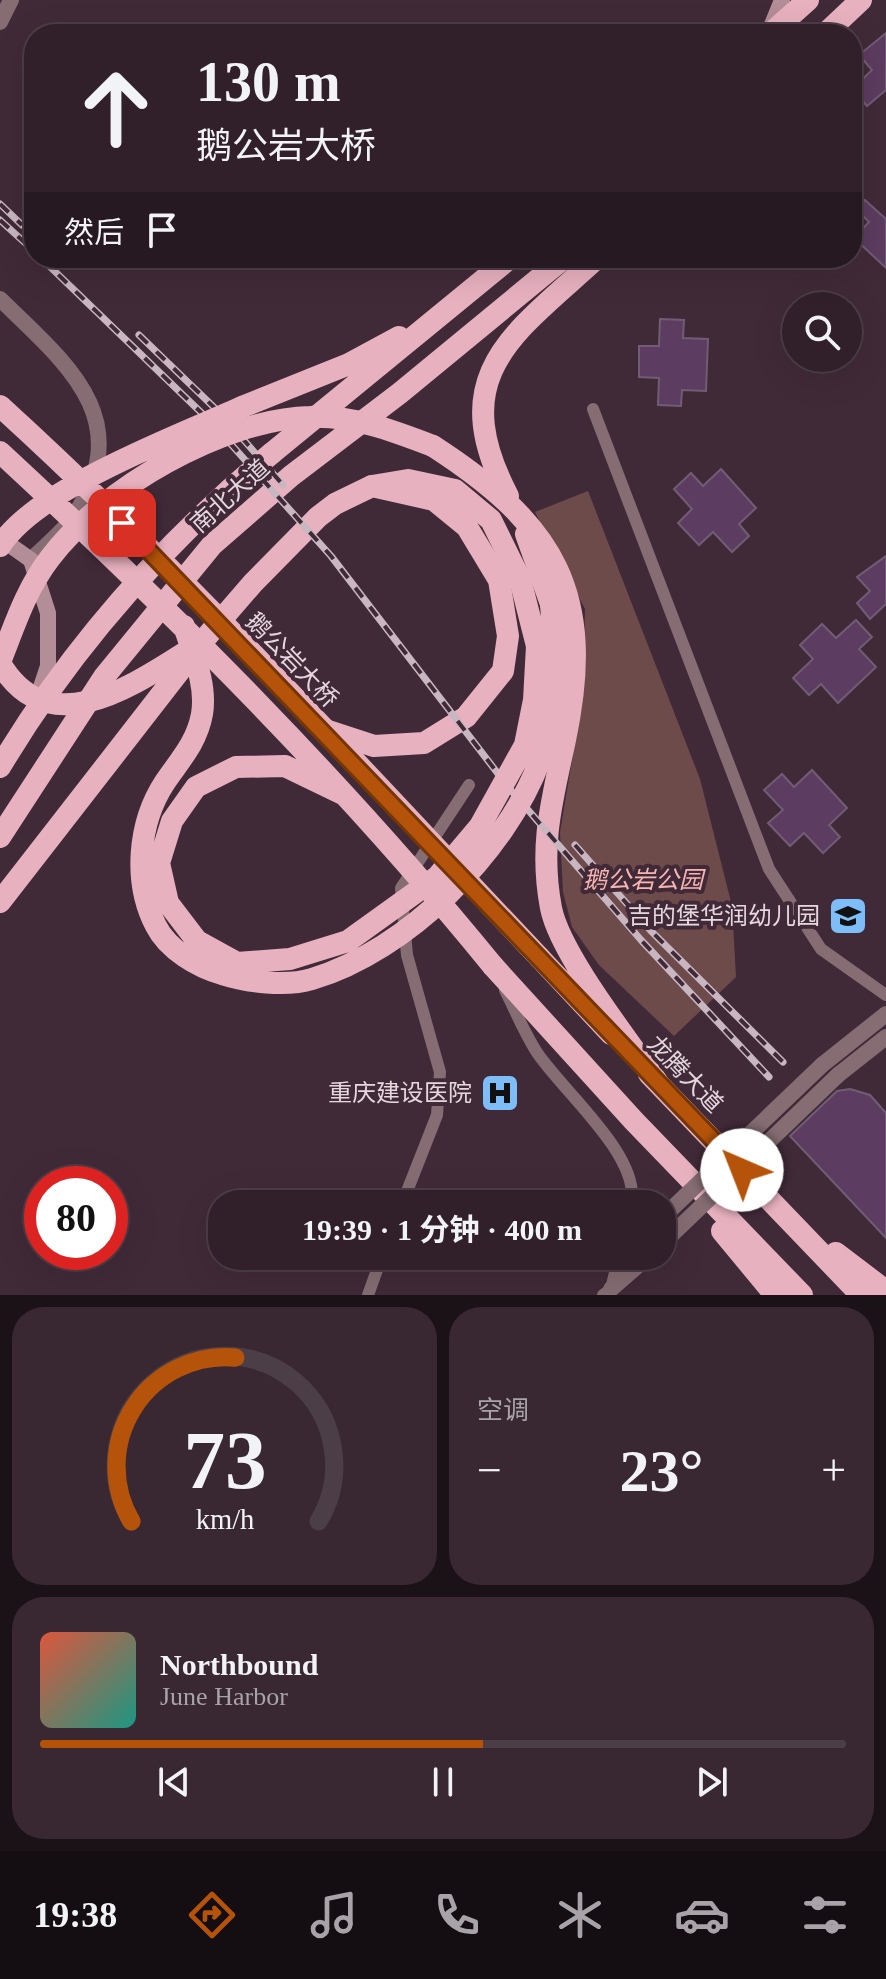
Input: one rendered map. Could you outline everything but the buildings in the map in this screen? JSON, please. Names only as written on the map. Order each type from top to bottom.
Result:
[{"type":"highway","points":[[780,24],[808,0]]},
{"type":"highway","points":[[835,24],[861,0]]},
{"type":"highway","name":"南北大道","points":[[0,767],[62,671],[118,602],[184,530],[272,453],[498,268]]},
{"type":"highway","name":"南北大道","points":[[0,837],[104,677],[212,545],[291,476],[400,393],[552,268]]},
{"type":"highway","points":[[184,626],[203,684],[202,714],[190,748],[163,785],[142,839],[141,885],[156,928],[196,966],[244,981],[309,980],[362,959],[458,885],[493,847],[541,758],[556,661],[551,604],[535,552],[492,465],[482,415],[491,369],[503,346],[586,268]]},
{"type":"highway","points":[[0,546],[33,513],[105,468],[349,364],[458,302]]},
{"type":"highway","name":"鹅公岩大桥","points":[[0,406],[62,462],[539,957]]},
{"type":"highway","points":[[202,642],[95,702],[50,703],[34,698],[7,675],[0,663],[23,604],[50,558],[129,486],[209,439],[264,422],[310,417],[356,421],[433,446],[468,469],[514,508],[543,540],[560,570],[573,615],[572,690],[543,850],[551,911],[576,963],[658,1083]]},
{"type":"highway","points":[[0,452],[184,626],[343,794],[634,1121],[802,1295]]},
{"type":"highway","points":[[0,902],[202,642],[253,583],[318,517],[335,504],[372,486],[408,480],[455,490],[491,520],[520,579],[537,646],[534,700],[525,745],[480,826],[437,877],[348,941],[290,959],[237,963],[197,941],[168,903],[159,863],[172,821],[196,787],[236,767],[285,766],[343,794]]},
{"type":"highway","points":[[322,729],[374,746],[424,743],[466,717],[503,671],[508,636],[499,580],[467,527],[434,500],[372,486]]},
{"type":"highway","name":"龙腾大道","points":[[539,957],[861,1295]]},
{"type":"highway","points":[[634,1121],[775,1295]]},
{"type":"highway","points":[[784,1214],[886,1291]]},
{"type":"main road","points":[[773,24],[782,0]]},
{"type":"main road","points":[[837,24],[873,0]]},
{"type":"main road","points":[[0,538],[31,560],[48,613],[48,666],[28,725],[0,775]]},
{"type":"street","points":[[0,22],[11,0]]},
{"type":"street","points":[[0,299],[65,362],[93,405],[99,443],[95,475],[73,517],[31,560]]},
{"type":"street","points":[[593,409],[769,869],[821,949],[886,995]]},
{"type":"street","points":[[408,1190],[437,1115],[440,1072],[407,955],[401,888],[469,785]]},
{"type":"street","points":[[493,966],[536,1051],[617,1151],[634,1190]]},
{"type":"street","points":[[676,1205],[822,1065],[886,1014]]},
{"type":"street","points":[[676,1231],[838,1075],[886,1037]]},
{"type":"street","points":[[368,1295],[377,1270]]},
{"type":"street","points":[[607,1292],[614,1270]]},
{"type":"street","points":[[607,1292],[622,1270]]},
{"type":"street","points":[[607,1292],[633,1270]]},
{"type":"green space","name":"鹅公岩公园","points":[[588,491],[700,779],[732,906],[736,977],[674,1036],[599,965],[572,927],[563,892],[560,832],[583,695],[585,609],[535,512]]},
{"type":"railway","points":[[0,204],[22,225]]},
{"type":"railway","points":[[0,220],[24,242]]},
{"type":"railway","points":[[51,268],[212,423],[331,556],[509,788],[641,940],[769,1077]]},
{"type":"railway","points":[[139,335],[222,415],[283,485]]},
{"type":"railway","points":[[575,845],[651,931],[783,1062]]},
{"type":"place","name":"吉的堡华润幼儿园","points":[[848,916]]},
{"type":"place","name":"重庆建设医院","points":[[500,1093]]},
{"type":"route","points":[[122,523],[742,1170]]}]
